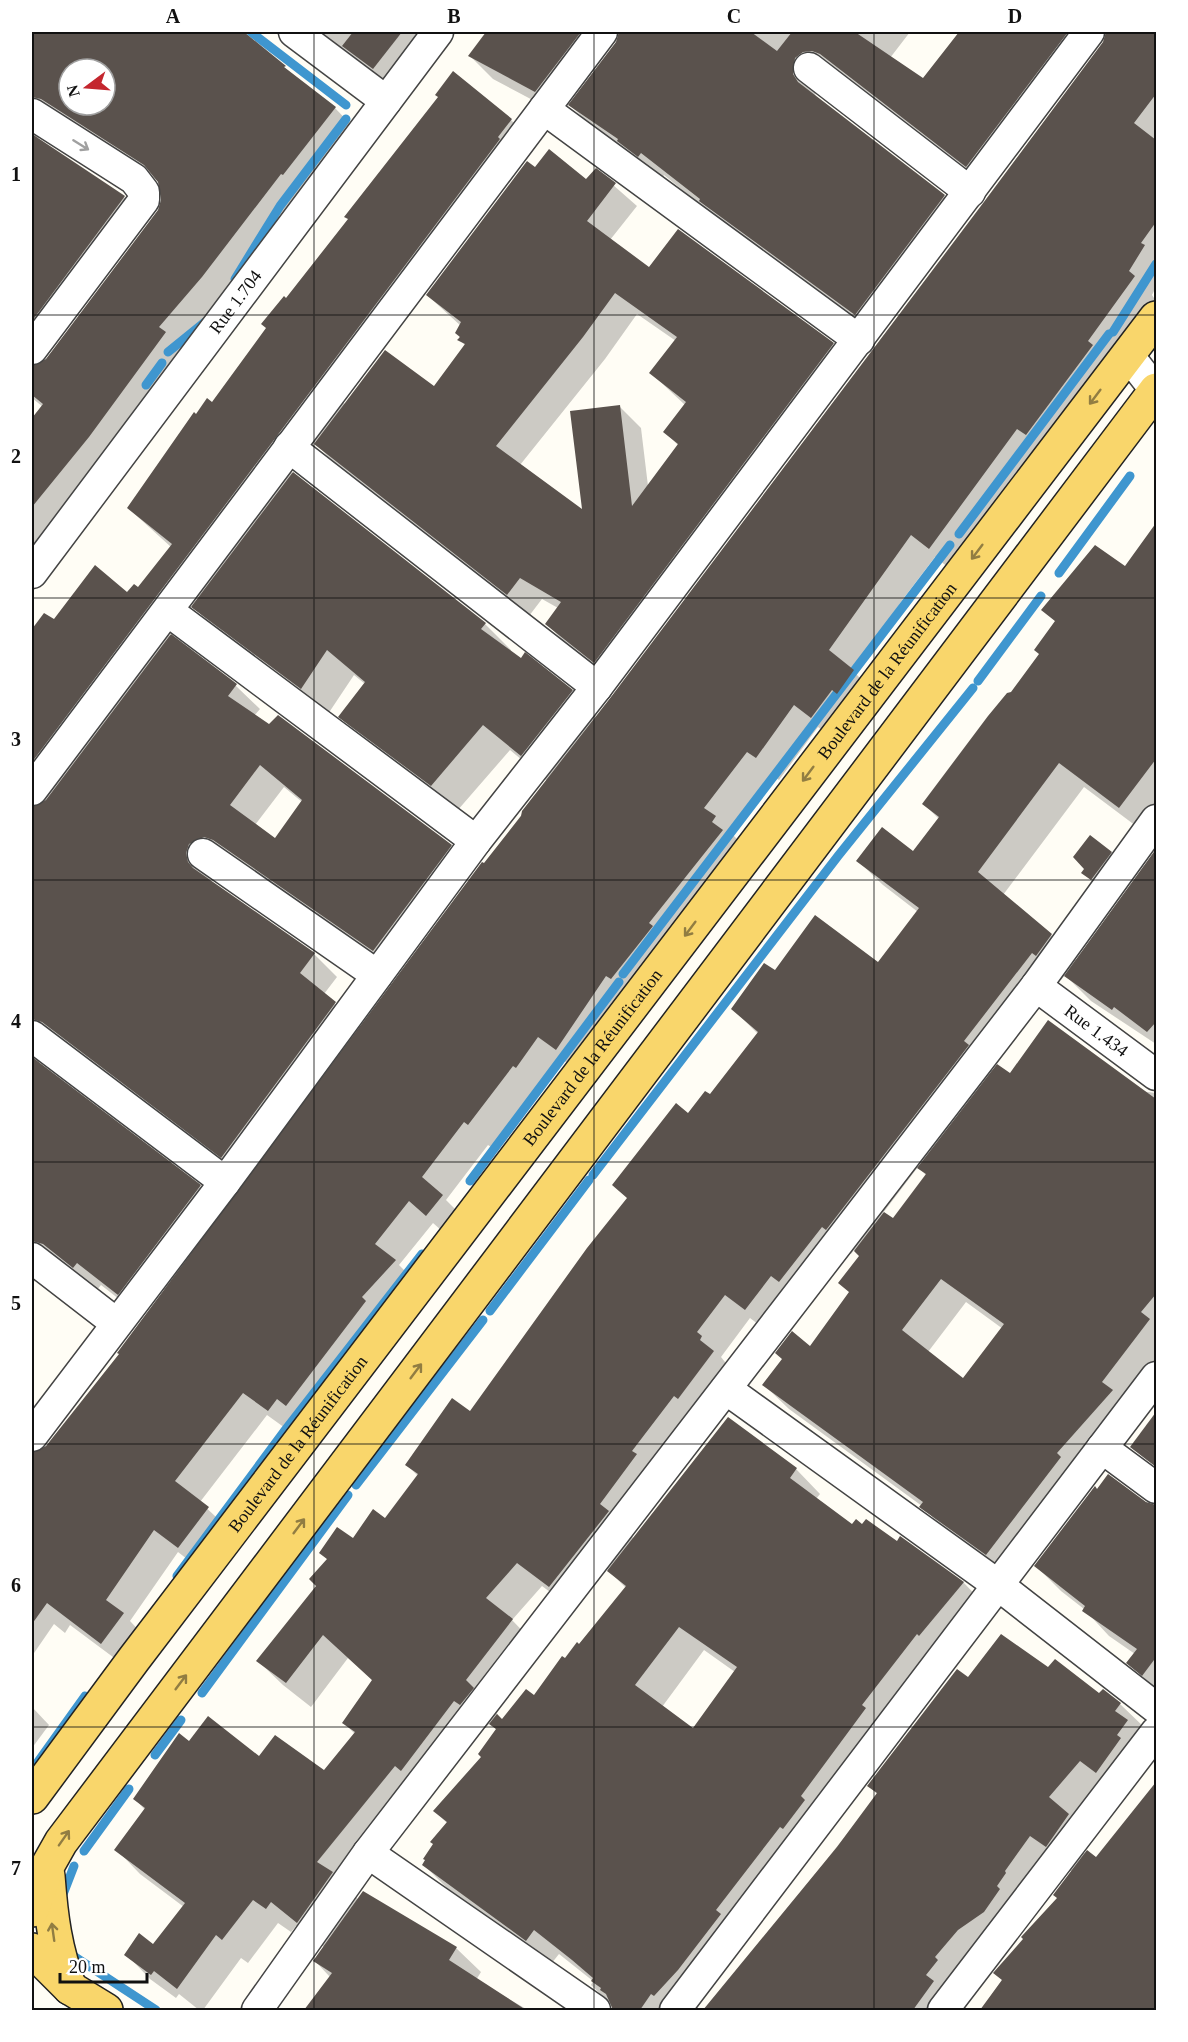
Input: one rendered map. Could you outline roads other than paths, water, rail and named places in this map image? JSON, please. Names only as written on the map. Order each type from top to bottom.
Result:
[{"type":"main road","name":"Boulevard de la Réunification","points":[[32,1796],[134,1659],[1147,336]]},
{"type":"main road","points":[[32,1910],[48,1865],[61,1842],[1156,390]]},
{"type":"main road","points":[[48,1865],[53,1932],[58,1958],[70,1988]]},
{"type":"main road","points":[[32,1950],[48,1969],[70,1988],[106,2010]]},
{"type":"street","points":[[294,32],[386,101]]},
{"type":"street","name":"Rue 1.704","points":[[32,573],[438,32]]},
{"type":"street","points":[[32,790],[602,32]]},
{"type":"street","points":[[32,1436],[225,1182],[476,841],[597,687],[1089,32]]},
{"type":"street","points":[[809,68],[970,192]]},
{"type":"street","points":[[544,109],[859,340]]},
{"type":"street","points":[[32,114],[134,179],[144,192],[144,200],[32,349]]},
{"type":"street","points":[[1147,336],[1156,390]]},
{"type":"street","points":[[289,447],[597,687]]},
{"type":"street","points":[[168,612],[476,841]]},
{"type":"street","points":[[257,2010],[368,1853],[1036,987],[1156,820]]},
{"type":"street","points":[[203,854],[377,975]]},
{"type":"street","name":"Rue 1.434","points":[[1036,987],[1156,1075]]},
{"type":"street","points":[[32,1036],[225,1182]]},
{"type":"street","points":[[32,1258],[116,1323]]},
{"type":"street","points":[[675,2010],[1156,1377]]},
{"type":"street","points":[[726,1389],[998,1585],[1156,1708]]},
{"type":"street","points":[[1102,1448],[1156,1488]]},
{"type":"street","points":[[943,2010],[1156,1732]]},
{"type":"street","points":[[368,1853],[596,2010]]},
{"type":"waterway","points":[[251,32],[346,105]]},
{"type":"waterway","points":[[235,279],[280,206],[346,119]]},
{"type":"waterway","points":[[1113,332],[1156,264]]},
{"type":"waterway","points":[[168,352],[205,322]]},
{"type":"waterway","points":[[959,534],[1109,334]]},
{"type":"waterway","points":[[146,385],[162,363]]},
{"type":"waterway","points":[[1059,573],[1130,476]]},
{"type":"waterway","points":[[623,974],[950,545]]},
{"type":"waterway","points":[[978,681],[1041,596]]},
{"type":"waterway","points":[[593,1175],[838,856],[973,688]]},
{"type":"waterway","points":[[470,1181],[619,982]]},
{"type":"waterway","points":[[490,1311],[589,1180]]},
{"type":"waterway","points":[[177,1576],[286,1429],[422,1254]]},
{"type":"waterway","points":[[356,1485],[483,1320]]},
{"type":"waterway","points":[[202,1693],[348,1495]]},
{"type":"waterway","points":[[32,1770],[85,1696]]},
{"type":"waterway","points":[[155,1755],[181,1720]]},
{"type":"waterway","points":[[84,1851],[129,1789]]},
{"type":"waterway","points":[[62,1897],[74,1866]]},
{"type":"waterway","points":[[69,1953],[156,2010]]}]
